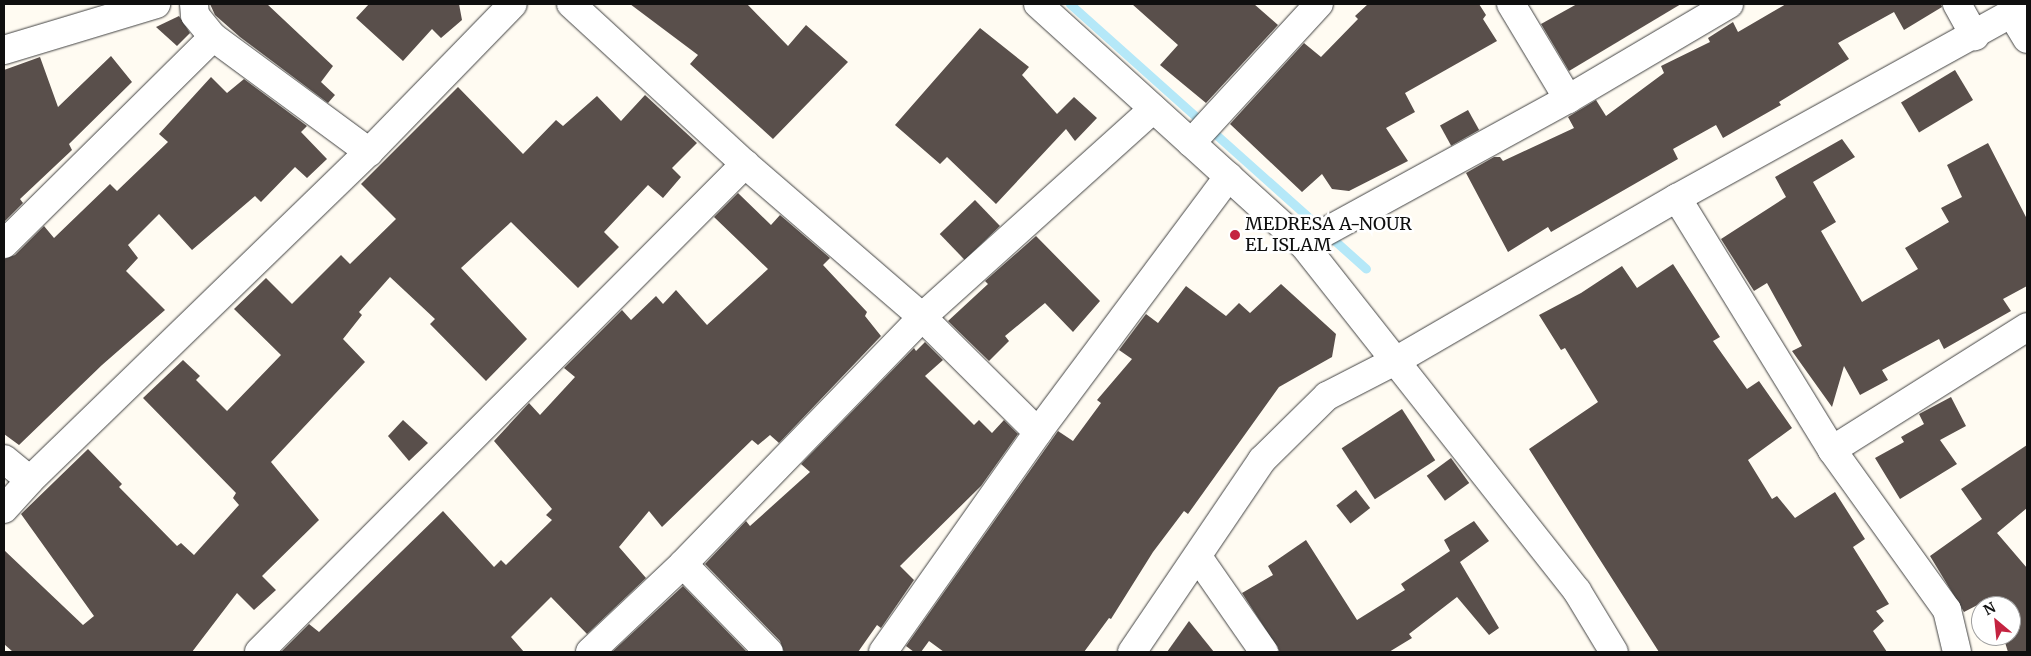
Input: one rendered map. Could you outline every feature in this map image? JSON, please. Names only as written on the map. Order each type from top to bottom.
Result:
[{"type":"street","points":[[4,50],[156,4]]},
{"type":"street","points":[[194,4],[195,15],[213,37],[370,152]]},
{"type":"street","points":[[4,509],[30,480],[370,152],[513,4]]},
{"type":"street","points":[[571,4],[745,164],[922,317],[1038,432]]},
{"type":"street","points":[[1038,4],[1303,244],[1398,360],[1577,591],[1614,652]]},
{"type":"street","points":[[1191,143],[1320,4]]},
{"type":"street","points":[[1512,4],[1568,99]]},
{"type":"street","points":[[1303,244],[1568,99],[1729,4]]},
{"type":"street","points":[[1957,4],[1975,36]]},
{"type":"street","points":[[1132,652],[1262,460],[1327,396],[1398,360],[1677,198],[2020,10],[2027,39]]},
{"type":"street","points":[[4,244],[213,37]]},
{"type":"street","points":[[590,652],[683,564],[922,317],[1153,109]]},
{"type":"street","points":[[259,652],[745,164]]},
{"type":"street","points":[[883,652],[1038,432],[1229,176]]},
{"type":"street","points":[[1677,198],[1832,450],[1947,610],[1957,652]]},
{"type":"street","points":[[1832,450],[2027,327]]},
{"type":"street","points":[[4,460],[30,480]]},
{"type":"street","points":[[1198,557],[1264,652]]},
{"type":"street","points":[[683,564],[770,652]]},
{"type":"building","points":[[210,4],[267,4],[333,66],[321,82],[335,95],[328,103],[240,37],[215,15]]},
{"type":"building","points":[[369,4],[459,4],[462,20],[441,38],[432,29],[403,61],[356,18]]},
{"type":"building","points":[[630,4],[747,4],[788,46],[806,25],[848,62],[773,139],[690,64],[698,55]]},
{"type":"building","points":[[1132,4],[1254,4],[1278,25],[1206,103],[1160,65],[1178,45]]},
{"type":"building","points":[[1368,4],[1479,4],[1486,15],[1483,19],[1497,41],[1405,93],[1415,112],[1386,128],[1408,161],[1349,191],[1332,189],[1322,174],[1302,192],[1230,124],[1304,43],[1321,57],[1358,19],[1355,16]]},
{"type":"building","points":[[1577,4],[1681,4],[1569,71],[1541,24]]},
{"type":"building","points":[[1786,4],[1941,4],[1942,7],[1904,30],[1894,12],[1838,43],[1849,59],[1779,102],[1781,105],[1723,138],[1716,125],[1673,149],[1678,159],[1551,232],[1548,227],[1508,252],[1466,173],[1494,157],[1500,157],[1503,161],[1574,128],[1568,117],[1596,100],[1606,116],[1664,73],[1661,66],[1710,42],[1708,38],[1733,22],[1738,32]]},
{"type":"building","points":[[179,16],[190,33],[177,46],[156,27]]},
{"type":"building","points":[[980,28],[1029,67],[1022,75],[1057,114],[1074,97],[1097,118],[1075,141],[1066,129],[996,204],[947,157],[940,164],[895,125]]},
{"type":"building","points":[[111,56],[132,82],[69,144],[72,150],[20,199],[23,203],[4,222],[4,70],[40,57],[58,107]]},
{"type":"building","points":[[1955,70],[1973,100],[1919,132],[1901,102]]},
{"type":"building","points":[[211,77],[227,93],[244,79],[307,126],[301,132],[327,159],[307,178],[295,167],[261,202],[255,196],[192,250],[159,214],[128,245],[138,258],[126,271],[165,310],[102,365],[19,445],[4,434],[4,259],[15,255],[44,226],[54,238],[110,184],[117,191],[168,142],[159,134]]},
{"type":"building","points":[[458,87],[523,154],[556,120],[563,126],[597,96],[621,121],[645,95],[697,143],[672,168],[681,177],[663,198],[648,185],[604,232],[619,247],[578,288],[511,222],[461,268],[527,339],[486,381],[430,324],[435,319],[390,277],[359,312],[362,315],[343,339],[365,362],[271,462],[319,520],[262,576],[276,590],[254,610],[237,593],[192,652],[13,652],[4,644],[4,550],[83,625],[94,616],[21,514],[88,449],[122,484],[119,487],[177,546],[181,543],[194,555],[239,505],[233,498],[236,493],[143,398],[183,360],[200,376],[196,380],[227,411],[281,355],[234,309],[266,278],[292,304],[341,255],[350,264],[396,219],[361,184]]},
{"type":"building","points":[[1468,110],[1479,130],[1451,146],[1440,126]]},
{"type":"building","points":[[1842,139],[1855,157],[1813,182],[1836,222],[1821,231],[1862,302],[1918,269],[1905,248],[1949,222],[1941,208],[1962,197],[1947,165],[1988,143],[2027,219],[2027,286],[2003,299],[2011,311],[1944,349],[1939,339],[1882,370],[1888,380],[1860,395],[1844,366],[1832,407],[1792,351],[1802,346],[1767,283],[1754,291],[1721,239],[1786,197],[1775,177]]},
{"type":"building","points":[[738,193],[771,225],[780,215],[830,258],[823,265],[867,312],[865,316],[881,336],[779,443],[770,435],[758,445],[752,440],[662,527],[649,511],[619,547],[646,578],[587,634],[551,597],[511,637],[524,652],[281,652],[309,624],[319,632],[443,511],[494,567],[501,560],[506,565],[552,520],[546,515],[552,509],[494,441],[529,403],[540,415],[575,377],[564,368],[622,310],[631,320],[656,296],[663,304],[676,290],[707,325],[768,269],[714,217]]},
{"type":"building","points":[[975,200],[1000,226],[965,260],[940,234]]},
{"type":"building","points":[[1036,236],[1100,301],[1073,332],[1045,303],[1005,336],[1009,341],[989,361],[948,321],[988,284],[985,281]]},
{"type":"building","points":[[1673,264],[1720,337],[1713,341],[1747,389],[1759,381],[1792,428],[1748,460],[1772,499],[1777,496],[1795,518],[1835,492],[1865,539],[1853,547],[1889,604],[1876,611],[1884,621],[1873,631],[1887,652],[1659,652],[1529,449],[1598,402],[1565,348],[1561,350],[1539,315],[1581,293],[1622,266],[1637,288]]},
{"type":"building","points":[[1281,284],[1336,334],[1332,357],[1279,387],[1188,514],[1184,511],[1153,552],[1111,619],[1109,618],[1084,652],[944,652],[929,641],[921,652],[914,652],[906,646],[1058,431],[1073,441],[1101,403],[1097,400],[1132,359],[1119,350],[1146,314],[1158,323],[1186,286],[1226,316],[1239,303],[1250,313]]},
{"type":"building","points":[[925,342],[943,360],[925,376],[974,425],[979,420],[992,433],[1004,420],[1018,434],[981,486],[900,566],[914,580],[881,628],[877,625],[858,652],[784,652],[780,641],[705,564],[746,521],[750,526],[810,472],[801,464],[914,348],[916,351]]},
{"type":"building","points":[[1951,397],[1966,426],[1940,440],[1957,464],[1900,499],[1875,458],[1904,442],[1901,437],[1924,424],[1919,414]]},
{"type":"building","points":[[1402,409],[1435,460],[1375,499],[1342,448]]},
{"type":"building","points":[[403,420],[428,443],[409,461],[388,436]]},
{"type":"building","points":[[2027,445],[2027,508],[1997,533],[2027,568],[2027,652],[2008,652],[2006,646],[2021,646],[2021,596],[1971,596],[1971,608],[1964,612],[1930,556],[1982,519],[1961,489]]},
{"type":"building","points":[[1451,458],[1469,483],[1445,501],[1427,476]]},
{"type":"building","points":[[1356,490],[1370,508],[1350,524],[1336,505]]},
{"type":"building","points":[[1474,521],[1489,541],[1460,562],[1499,628],[1489,635],[1457,597],[1409,634],[1412,638],[1389,652],[1280,652],[1242,593],[1273,575],[1268,566],[1306,540],[1357,620],[1405,590],[1401,584],[1450,551],[1444,540]]},
{"type":"building","points":[[683,586],[747,652],[612,652]]},
{"type":"building","points":[[1189,621],[1214,652],[1167,652]]},
{"type":"waterway","points":[[1070,4],[1366,269]]},
{"type":"place","name":"MEDRESA A-NOUR EL ISLAM","points":[[1235,235]]}]
